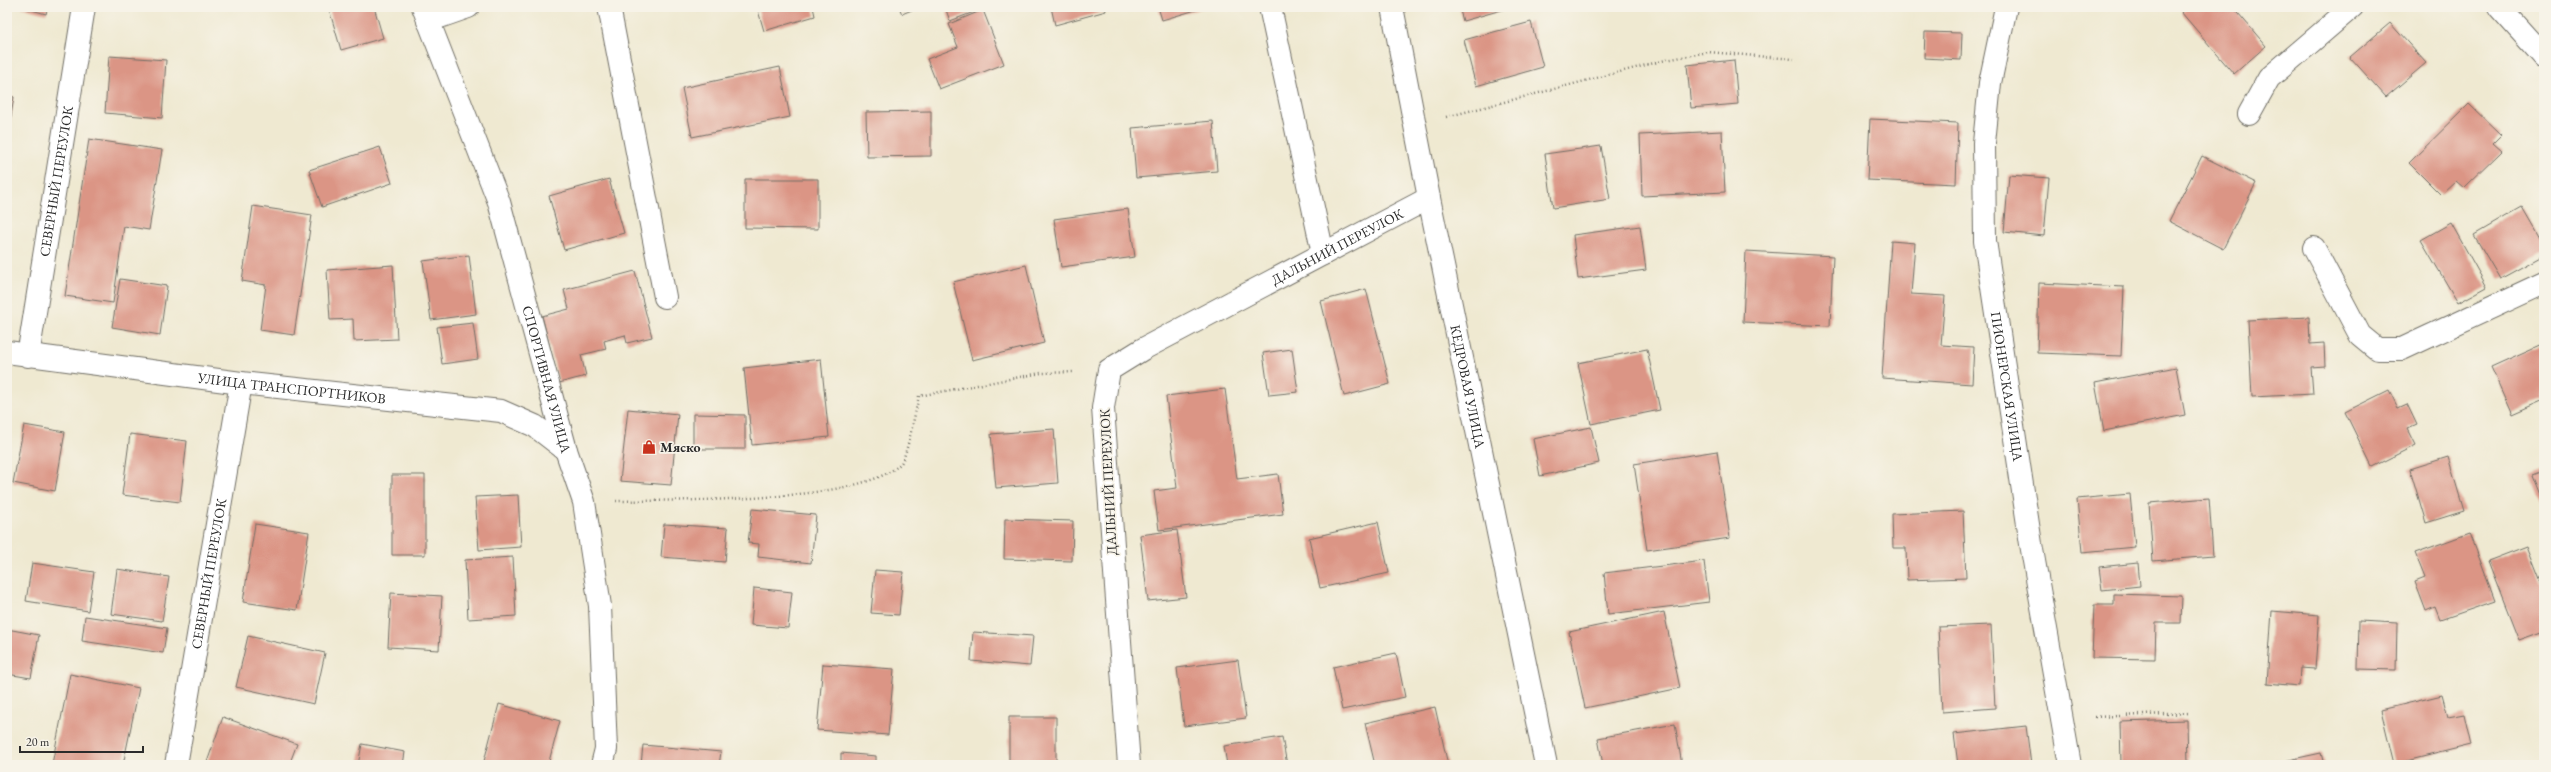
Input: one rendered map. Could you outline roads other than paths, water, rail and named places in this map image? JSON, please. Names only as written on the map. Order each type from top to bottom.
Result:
[{"type":"street","name":"СЕВЕРНЫЙ ПЕРЕУЛОК","points":[[28,356],[84,7]]},
{"type":"street","points":[[426,14],[468,7]]},
{"type":"street","points":[[609,7],[665,298]]},
{"type":"street","points":[[1270,7],[1323,254]]},
{"type":"street","name":"КЕДРОВАЯ УЛИЦА","points":[[1392,7],[1429,198],[1546,765]]},
{"type":"street","name":"ПИОНЕРСКАЯ УЛИЦА","points":[[2006,7],[1990,83],[1984,143],[1985,241],[2031,544],[2070,765]]},
{"type":"street","points":[[2249,114],[2269,78],[2352,7]]},
{"type":"street","points":[[2498,7],[2544,57]]},
{"type":"street","name":"СПОРТИВНАЯ УЛИЦА","points":[[426,14],[499,202],[566,450],[584,502],[600,606],[606,749],[602,765]]},
{"type":"street","name":"ДАЛЬНИЙ ПЕРЕУЛОК","points":[[1129,765],[1102,408],[1109,370],[1143,349],[1429,198]]},
{"type":"street","points":[[2314,248],[2360,335],[2377,349],[2402,349],[2544,283]]},
{"type":"street","name":"УЛИЦА ТРАНСПОРТНИКОВ","points":[[7,352],[28,356],[241,383],[501,411],[535,426],[566,450]]},
{"type":"street","name":"СЕВЕРНЫЙ ПЕРЕУЛОК","points":[[176,765],[241,383]]},
{"type":"place","name":"Мяско","points":[[649,447]]}]
